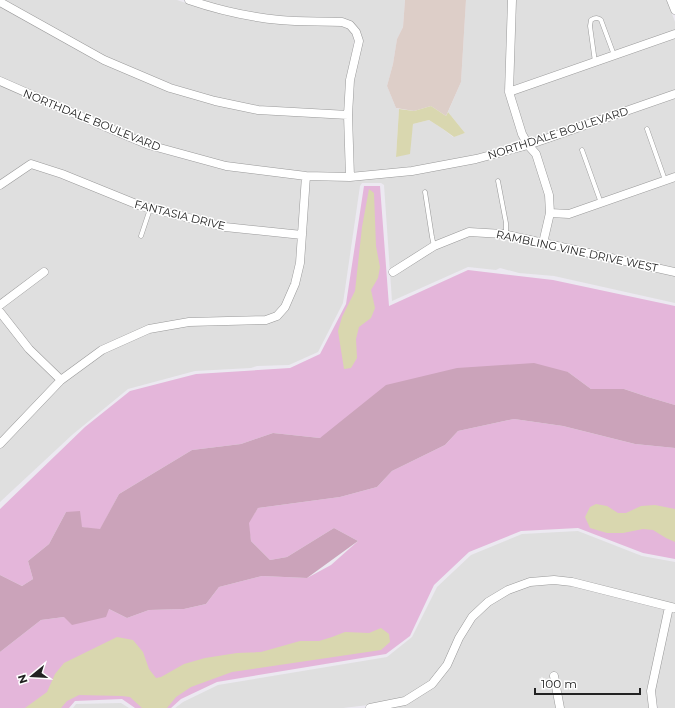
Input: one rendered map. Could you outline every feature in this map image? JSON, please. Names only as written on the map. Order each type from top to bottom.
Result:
[{"type":"street","points":[[189,0],[205,6],[246,15],[281,20],[342,22],[350,25],[356,32],[358,41],[350,80],[348,115],[350,177]]},
{"type":"street","points":[[512,0],[509,92],[522,134],[528,145],[536,154],[549,195],[550,213],[543,243]]},
{"type":"street","points":[[671,0],[675,10]]},
{"type":"street","points":[[0,2],[104,60],[170,88],[215,101],[258,110],[348,115]]},
{"type":"street","points":[[509,92],[675,34]]},
{"type":"street","name":"NORTHDALE BOULEVARD","points":[[0,81],[149,145],[226,166],[306,176],[350,177],[412,171],[476,159],[528,145],[675,94]]},
{"type":"street","name":"FANTASIA DRIVE","points":[[0,185],[31,164],[62,174],[141,206],[225,227],[302,235]]},
{"type":"street","points":[[0,444],[61,380],[102,350],[149,330],[189,322],[266,320],[277,316],[285,307],[295,284],[300,263],[306,176]]},
{"type":"street","points":[[550,213],[570,214],[675,178]]},
{"type":"street","name":"RAMBLING VINE DRIVE WEST","points":[[393,272],[434,246],[469,232],[506,235],[675,272]]},
{"type":"street","points":[[0,305],[44,272]]},
{"type":"street","points":[[0,312],[29,349],[61,380]]},
{"type":"street","points":[[376,708],[406,701],[432,684],[447,665],[459,638],[472,617],[488,602],[508,590],[530,582],[554,580],[572,582],[672,608],[651,691],[654,708]]},
{"type":"street","points":[[554,676],[560,708]]},
{"type":"lane","points":[[595,62],[590,23],[591,20],[595,18],[601,20],[614,55]]},
{"type":"lane","points":[[647,129],[665,181]]},
{"type":"lane","points":[[582,150],[602,203]]},
{"type":"lane","points":[[498,182],[506,223],[506,235]]},
{"type":"lane","points":[[425,192],[434,246]]},
{"type":"lane","points":[[141,236],[150,208]]},
{"type":"shaded area","points":[[4,0],[177,0],[204,9],[245,19],[340,26],[347,28],[352,33],[354,41],[347,80],[344,111],[259,106],[217,98],[172,84],[106,57]]},
{"type":"shaded area","points":[[200,0],[405,0],[403,27],[397,39],[393,64],[387,86],[396,108],[399,109],[396,157],[411,136],[413,124],[429,120],[453,137],[465,133],[448,112],[461,82],[466,0],[508,0],[504,90],[518,135],[522,143],[475,156],[412,167],[354,173],[352,115],[354,80],[362,41],[359,29],[353,23],[343,19],[281,16],[247,12]]},
{"type":"shaded area","points":[[405,0],[466,0],[461,82],[446,116],[431,106],[414,111],[396,108],[387,86],[393,64],[397,39],[403,27]]},
{"type":"shaded area","points":[[516,0],[667,0],[675,22],[675,30],[513,86]]},
{"type":"shaded area","points":[[0,7],[101,63],[214,105],[344,119],[346,173],[306,172],[227,163],[150,142],[0,77]]},
{"type":"shaded area","points":[[675,38],[675,90],[530,140],[525,132],[514,94]]},
{"type":"shaded area","points":[[0,85],[147,149],[225,170],[302,179],[298,231],[226,223],[142,202],[32,160],[28,161],[0,180]]},
{"type":"shaded area","points":[[675,97],[675,303],[554,276],[519,273],[500,268],[496,270],[468,267],[392,301],[384,185],[381,183],[362,183],[360,186],[343,303],[318,352],[289,365],[195,371],[128,389],[72,435],[0,502],[0,449],[64,383],[104,353],[150,333],[189,325],[280,318],[289,308],[299,285],[306,233],[310,180],[476,163]]},
{"type":"shaded area","points":[[431,106],[446,116],[448,112],[465,133],[454,137],[429,120],[413,124],[410,154],[396,157],[399,109],[414,111]]},
{"type":"shaded area","points":[[31,168],[140,209],[224,231],[298,239],[296,262],[291,283],[282,306],[275,313],[265,316],[189,318],[148,326],[100,346],[62,375],[32,346],[2,308],[49,272],[44,267],[0,301],[0,189]]},
{"type":"shaded area","points":[[364,186],[380,186],[389,306],[468,270],[553,280],[675,306],[675,405],[624,389],[591,389],[568,372],[320,438],[273,433],[241,444],[192,450],[119,494],[100,530],[81,527],[66,512],[49,544],[28,561],[33,579],[22,586],[0,575],[0,509],[85,427],[130,391],[196,374],[290,368],[320,354],[346,304]]},
{"type":"shaded area","points":[[369,189],[374,193],[376,246],[380,267],[378,278],[371,290],[375,308],[371,318],[359,327],[356,339],[357,358],[351,368],[344,369],[338,331],[342,317],[355,291],[362,227]]},
{"type":"shaded area","points":[[0,319],[26,351],[56,380],[0,439]]},
{"type":"shaded area","points":[[534,363],[568,372],[591,389],[624,389],[675,405],[675,448],[635,444],[563,426],[514,419],[458,431],[445,445],[392,471],[377,487],[340,497],[258,508],[249,523],[251,541],[270,560],[287,557],[334,528],[358,541],[307,578],[262,576],[219,587],[206,604],[184,609],[149,610],[127,618],[109,609],[106,617],[72,625],[64,617],[41,620],[0,652],[0,575],[22,586],[33,579],[28,561],[49,544],[66,512],[80,511],[82,527],[100,529],[119,494],[192,450],[241,444],[273,433],[320,438],[386,385],[457,368]]},
{"type":"shaded area","points":[[514,419],[563,426],[635,444],[675,448],[675,559],[643,553],[578,528],[521,531],[469,552],[434,585],[410,636],[386,654],[217,682],[181,699],[171,708],[135,708],[122,699],[75,701],[69,708],[0,708],[0,652],[41,620],[109,609],[127,618],[149,610],[184,609],[206,604],[219,587],[262,576],[307,578],[331,565],[358,541],[334,528],[287,557],[270,560],[251,541],[248,523],[258,508],[340,497],[377,487],[392,471],[445,445],[458,431]]},
{"type":"shaded area","points":[[596,504],[607,506],[618,513],[626,513],[641,506],[655,505],[675,509],[675,542],[653,530],[643,529],[623,533],[607,533],[590,528],[585,517],[590,507]]},
{"type":"shaded area","points":[[578,531],[642,556],[675,562],[675,605],[573,579],[529,579],[505,587],[486,599],[444,664],[429,682],[404,698],[379,702],[377,704],[343,708],[175,708],[183,702],[218,685],[387,657],[412,637],[437,587],[471,555],[522,534]]},
{"type":"shaded area","points":[[554,584],[571,586],[665,610],[647,690],[650,708],[564,708],[557,672],[550,674],[556,708],[390,708],[435,686],[451,666],[463,639],[476,619],[491,604],[509,593],[531,586]]},
{"type":"shaded area","points":[[672,612],[675,612],[675,708],[658,708],[655,691]]},
{"type":"shaded area","points":[[381,628],[389,634],[390,642],[381,650],[232,672],[191,687],[176,697],[167,708],[142,708],[130,697],[79,695],[67,701],[61,708],[25,708],[47,692],[55,674],[64,663],[117,637],[133,640],[143,652],[149,669],[156,678],[161,677],[184,664],[205,658],[237,653],[261,652],[300,641],[319,641],[345,632],[369,633]]},
{"type":"shaded area","points":[[121,703],[129,708],[73,708],[76,704]]}]
